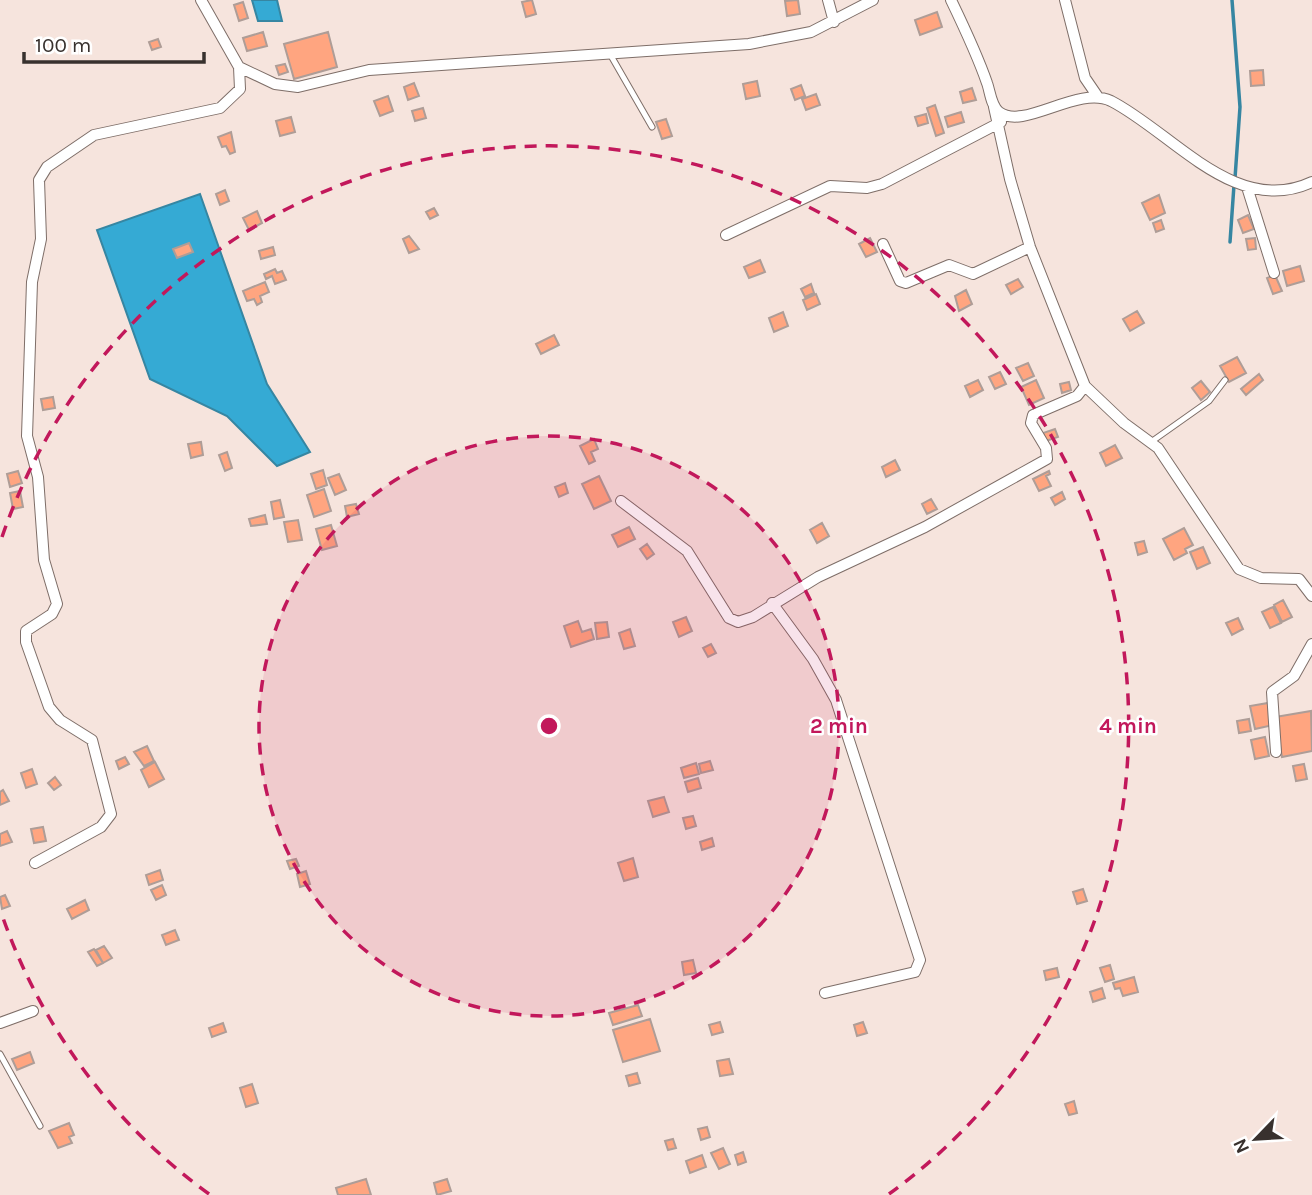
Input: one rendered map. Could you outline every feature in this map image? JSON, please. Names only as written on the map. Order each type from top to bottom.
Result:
[{"type":"street","points":[[35,863],[101,827],[111,814],[92,740],[60,720],[48,707],[26,642],[26,631],[52,614],[57,604],[44,560],[38,477],[27,436],[32,282],[41,239],[39,180],[47,167],[94,135],[120,127],[220,108],[240,89],[239,66],[201,0]]},
{"type":"street","points":[[828,0],[834,22]]},
{"type":"street","points":[[239,66],[275,84],[298,87],[357,71],[749,44],[800,35],[834,22],[873,0]]},
{"type":"street","points":[[951,0],[982,67],[1030,247],[1085,386],[1124,423],[1151,442],[1171,465],[1239,569],[1261,578],[1299,579],[1312,596]]},
{"type":"street","points":[[1065,0],[1088,85],[1098,97],[1127,110],[1194,159],[1239,183],[1287,191],[1312,182]]},
{"type":"street","points":[[1082,98],[1088,85]]},
{"type":"street","points":[[726,235],[830,186],[867,188],[882,184],[1009,117],[1082,98],[1098,97]]},
{"type":"street","points":[[994,107],[1009,117]]},
{"type":"street","points":[[1239,183],[1274,273]]},
{"type":"street","points":[[883,244],[901,281],[906,283],[954,264],[963,273],[973,274],[1030,247]]},
{"type":"street","points":[[621,501],[687,551],[729,618],[738,622],[753,617],[818,577],[925,527],[1047,459],[1046,448],[1031,423],[1033,415],[1077,396],[1085,386]]},
{"type":"street","points":[[772,603],[813,659],[836,700],[920,960],[915,972],[825,993]]},
{"type":"street","points":[[1276,752],[1272,692],[1294,676],[1312,644]]},
{"type":"street","points":[[0,1023],[33,1011]]},
{"type":"lane","points":[[609,52],[652,127]]},
{"type":"lane","points":[[1151,442],[1209,401],[1225,380]]},
{"type":"lane","points":[[0,1054],[40,1126]]},
{"type":"water","points":[[252,0],[277,0],[282,21],[258,21]]},
{"type":"water","points":[[200,194],[267,384],[310,452],[277,466],[227,416],[150,379],[97,230]]},
{"type":"building","points":[[532,0],[536,14],[526,17],[522,2]]},
{"type":"building","points":[[798,0],[800,14],[787,16],[785,1]]},
{"type":"building","points":[[243,2],[248,18],[239,21],[234,5]]},
{"type":"building","points":[[937,12],[942,27],[920,35],[915,20]]},
{"type":"building","points":[[263,32],[267,46],[247,51],[243,38]]},
{"type":"building","points":[[328,32],[337,67],[294,79],[284,44]]},
{"type":"building","points":[[158,39],[161,47],[152,50],[149,42]]},
{"type":"building","points":[[285,64],[288,72],[279,75],[276,66]]},
{"type":"building","points":[[1263,70],[1264,85],[1251,86],[1250,71]]},
{"type":"building","points":[[757,81],[760,96],[746,99],[743,84]]},
{"type":"building","points":[[414,83],[419,96],[408,100],[404,87]]},
{"type":"building","points":[[801,85],[805,96],[795,100],[791,89]]},
{"type":"building","points":[[972,88],[976,100],[963,103],[960,92]]},
{"type":"building","points":[[816,94],[820,105],[806,110],[802,99]]},
{"type":"building","points":[[388,96],[393,111],[380,116],[374,101]]},
{"type":"building","points":[[935,105],[944,133],[936,136],[927,108]]},
{"type":"building","points":[[423,108],[426,118],[415,121],[412,111]]},
{"type":"building","points":[[961,112],[964,122],[948,127],[945,117]]},
{"type":"building","points":[[926,114],[928,123],[918,126],[915,117]]},
{"type":"building","points":[[291,117],[295,132],[280,136],[276,121]]},
{"type":"building","points":[[666,119],[672,136],[662,139],[656,122]]},
{"type":"building","points":[[231,132],[235,152],[230,154],[226,146],[222,147],[218,137]]},
{"type":"building","points":[[225,190],[229,201],[220,205],[216,194]]},
{"type":"building","points":[[1159,195],[1165,213],[1150,220],[1142,203]]},
{"type":"building","points":[[434,208],[438,215],[430,219],[426,212]]},
{"type":"building","points":[[257,211],[262,223],[249,230],[243,218]]},
{"type":"building","points":[[1248,215],[1254,229],[1243,233],[1238,220]]},
{"type":"building","points":[[1161,220],[1164,229],[1156,232],[1153,223]]},
{"type":"building","points":[[409,236],[419,249],[409,253],[403,239]]},
{"type":"building","points":[[870,238],[877,252],[866,257],[859,244]]},
{"type":"building","points":[[1255,238],[1256,249],[1248,250],[1246,239]]},
{"type":"building","points":[[189,243],[193,252],[177,258],[173,249]]},
{"type":"building","points":[[273,247],[275,255],[261,259],[259,251]]},
{"type":"building","points":[[760,260],[765,272],[749,278],[744,267]]},
{"type":"building","points":[[1300,266],[1304,281],[1287,286],[1283,271]]},
{"type":"building","points":[[275,269],[277,273],[282,271],[286,280],[275,284],[272,276],[266,279],[264,274]]},
{"type":"building","points":[[1275,275],[1282,291],[1273,294],[1267,278]]},
{"type":"building","points":[[1018,279],[1023,287],[1011,294],[1006,285]]},
{"type":"building","points":[[265,282],[269,292],[260,296],[262,302],[257,305],[254,299],[247,301],[243,291]]},
{"type":"building","points":[[811,284],[814,293],[805,297],[801,289]]},
{"type":"building","points":[[966,290],[972,304],[959,311],[955,296]]},
{"type":"building","points":[[816,294],[820,304],[807,310],[803,300]]},
{"type":"building","points":[[1137,311],[1144,323],[1130,331],[1123,319]]},
{"type":"building","points":[[783,312],[788,326],[774,332],[769,318]]},
{"type":"building","points":[[554,335],[559,345],[541,354],[536,344]]},
{"type":"building","points":[[1237,357],[1246,373],[1229,382],[1220,366]]},
{"type":"building","points":[[1028,363],[1034,376],[1023,381],[1016,368]]},
{"type":"building","points":[[1000,372],[1006,384],[995,389],[989,377]]},
{"type":"building","points":[[1259,374],[1263,380],[1246,395],[1241,389]]},
{"type":"building","points":[[978,380],[983,390],[970,397],[965,386]]},
{"type":"building","points":[[1036,380],[1044,398],[1029,405],[1021,387]]},
{"type":"building","points":[[1201,381],[1210,392],[1201,400],[1192,388]]},
{"type":"building","points":[[1069,382],[1071,390],[1062,393],[1060,384]]},
{"type":"building","points":[[53,397],[55,408],[43,410],[41,399]]},
{"type":"building","points":[[1055,429],[1058,437],[1046,441],[1043,433]]},
{"type":"building","points":[[594,439],[598,449],[591,452],[595,461],[589,464],[580,446]]},
{"type":"building","points":[[201,442],[203,455],[191,458],[188,444]]},
{"type":"building","points":[[1115,445],[1122,458],[1106,466],[1100,453]]},
{"type":"building","points":[[227,452],[232,468],[225,471],[219,455]]},
{"type":"building","points":[[895,460],[900,470],[886,477],[882,467]]},
{"type":"building","points":[[323,470],[327,485],[316,489],[311,474]]},
{"type":"building","points":[[18,471],[22,483],[10,487],[7,474]]},
{"type":"building","points":[[1049,471],[1050,474],[1046,476],[1051,486],[1039,491],[1033,479]]},
{"type":"building","points":[[339,474],[346,490],[335,495],[328,478]]},
{"type":"building","points":[[599,476],[611,501],[594,509],[582,484]]},
{"type":"building","points":[[565,483],[568,493],[559,497],[555,487]]},
{"type":"building","points":[[324,489],[331,511],[314,517],[307,495]]},
{"type":"building","points":[[20,491],[23,507],[13,509],[10,493]]},
{"type":"building","points":[[1062,492],[1065,499],[1055,505],[1051,498]]},
{"type":"building","points":[[931,499],[937,509],[927,514],[922,504]]},
{"type":"building","points":[[280,500],[284,517],[274,519],[271,502]]},
{"type":"building","points":[[356,504],[359,514],[347,517],[345,506]]},
{"type":"building","points":[[265,515],[267,524],[251,526],[249,519]]},
{"type":"building","points":[[298,520],[302,540],[288,542],[284,522]]},
{"type":"building","points":[[822,523],[829,536],[817,543],[810,530]]},
{"type":"building","points":[[331,525],[337,546],[322,550],[316,529]]},
{"type":"building","points":[[629,527],[635,539],[618,547],[612,535]]},
{"type":"building","points":[[1184,528],[1193,545],[1185,549],[1187,553],[1174,560],[1163,539]]},
{"type":"building","points":[[1144,541],[1147,552],[1138,555],[1135,543]]},
{"type":"building","points":[[647,544],[654,554],[647,559],[640,549]]},
{"type":"building","points":[[1203,547],[1210,563],[1197,569],[1190,552]]},
{"type":"building","points":[[1283,600],[1292,617],[1282,622],[1274,605]]},
{"type":"building","points":[[1273,607],[1281,623],[1270,628],[1262,612]]},
{"type":"building","points":[[686,617],[692,631],[679,637],[673,622]]},
{"type":"building","points":[[1238,618],[1243,629],[1232,635],[1226,623]]},
{"type":"building","points":[[578,621],[582,632],[591,629],[594,639],[571,647],[564,626]]},
{"type":"building","points":[[607,622],[609,637],[597,639],[595,623]]},
{"type":"building","points":[[630,629],[635,646],[624,649],[619,633]]},
{"type":"building","points":[[711,644],[716,653],[708,657],[703,648]]},
{"type":"building","points":[[1268,703],[1273,725],[1255,729],[1250,706]]},
{"type":"building","points":[[1311,711],[1312,751],[1282,757],[1275,717]]},
{"type":"building","points":[[1249,719],[1251,731],[1239,733],[1237,721]]},
{"type":"building","points":[[1265,737],[1269,756],[1255,759],[1251,740]]},
{"type":"building","points":[[147,746],[154,761],[144,766],[134,752]]},
{"type":"building","points":[[125,757],[129,764],[119,769],[116,761]]},
{"type":"building","points":[[710,761],[713,770],[701,773],[699,764]]},
{"type":"building","points":[[155,762],[164,779],[149,787],[141,770]]},
{"type":"building","points":[[696,763],[699,774],[684,778],[681,768]]},
{"type":"building","points":[[1304,764],[1307,779],[1296,781],[1293,766]]},
{"type":"building","points":[[32,769],[37,784],[26,788],[21,773]]},
{"type":"building","points":[[55,777],[61,785],[54,790],[48,783]]},
{"type":"building","points":[[698,778],[701,788],[688,792],[685,782]]},
{"type":"building","points":[[3,790],[9,801],[0,805],[0,792]]},
{"type":"building","points":[[664,797],[669,812],[653,817],[648,801]]},
{"type":"building","points":[[693,816],[696,826],[686,829],[683,818]]},
{"type":"building","points":[[43,827],[46,841],[34,843],[31,829]]},
{"type":"building","points":[[7,831],[12,842],[0,846],[0,834]]},
{"type":"building","points":[[712,838],[714,846],[702,850],[700,842]]},
{"type":"building","points":[[633,858],[638,877],[624,881],[618,863]]},
{"type":"building","points":[[296,859],[299,866],[290,869],[287,861]]},
{"type":"building","points":[[160,870],[163,880],[149,885],[146,875]]},
{"type":"building","points":[[306,871],[310,884],[300,887],[297,874]]},
{"type":"building","points":[[162,885],[166,895],[156,900],[151,890]]},
{"type":"building","points":[[1083,889],[1087,901],[1077,904],[1073,892]]},
{"type":"building","points":[[5,895],[10,906],[2,909],[0,897]]},
{"type":"building","points":[[85,900],[89,910],[72,919],[67,909]]},
{"type":"building","points":[[175,930],[179,940],[166,945],[162,935]]},
{"type":"building","points":[[104,946],[112,958],[103,963],[96,950]]},
{"type":"building","points":[[94,949],[103,963],[97,966],[88,952]]},
{"type":"building","points":[[693,960],[696,973],[684,975],[682,962]]},
{"type":"building","points":[[1110,965],[1114,979],[1105,982],[1100,968]]},
{"type":"building","points":[[1057,968],[1059,977],[1046,980],[1044,971]]},
{"type":"building","points":[[1134,977],[1138,992],[1123,996],[1120,988],[1115,989],[1113,983]]},
{"type":"building","points":[[1102,988],[1105,998],[1093,1002],[1090,992]]},
{"type":"building","points":[[638,1005],[642,1016],[613,1025],[609,1013]]},
{"type":"building","points":[[650,1019],[660,1051],[623,1062],[613,1030]]},
{"type":"building","points":[[720,1022],[723,1032],[712,1035],[709,1025]]},
{"type":"building","points":[[863,1022],[867,1033],[857,1036],[854,1025]]},
{"type":"building","points":[[223,1023],[226,1032],[212,1037],[209,1028]]},
{"type":"building","points":[[30,1052],[34,1063],[17,1070],[12,1059]]},
{"type":"building","points":[[729,1059],[733,1074],[720,1076],[717,1061]]},
{"type":"building","points":[[637,1073],[640,1083],[629,1086],[626,1076]]},
{"type":"building","points":[[252,1084],[258,1103],[246,1107],[240,1088]]},
{"type":"building","points":[[1074,1101],[1077,1113],[1069,1115],[1065,1104]]},
{"type":"building","points":[[69,1123],[74,1135],[69,1137],[72,1143],[58,1148],[49,1131]]},
{"type":"building","points":[[707,1127],[710,1137],[701,1140],[698,1129]]},
{"type":"building","points":[[673,1139],[676,1148],[668,1150],[665,1141]]},
{"type":"building","points":[[723,1148],[730,1164],[719,1169],[711,1153]]},
{"type":"building","points":[[743,1152],[746,1162],[738,1165],[735,1155]]},
{"type":"building","points":[[702,1155],[706,1167],[690,1173],[686,1161]]},
{"type":"building","points":[[366,1179],[371,1195],[338,1195],[336,1188]]},
{"type":"building","points":[[447,1179],[451,1191],[437,1195],[434,1183]]},
{"type":"waterway","points":[[1232,0],[1240,107],[1235,178]]},
{"type":"waterway","points":[[1230,242],[1234,185]]}]
